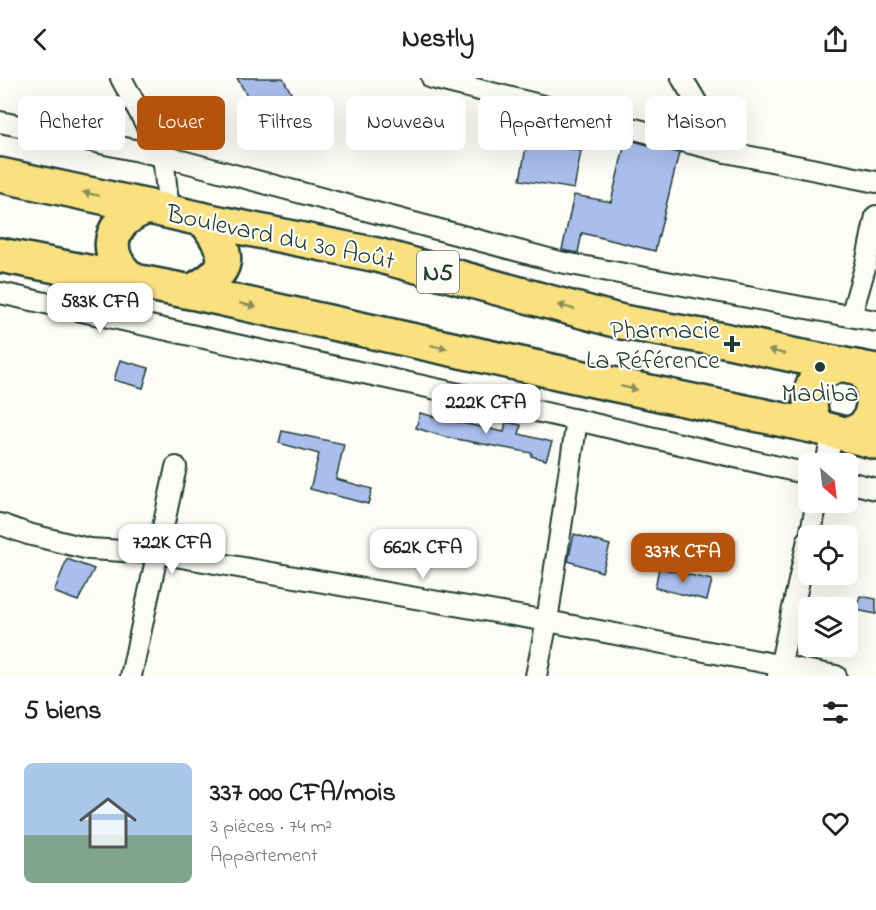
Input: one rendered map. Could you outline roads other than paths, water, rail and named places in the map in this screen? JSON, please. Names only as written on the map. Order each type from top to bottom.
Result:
[{"type":"highway","name":"Boulevard du 30 Août","points":[[0,175],[377,255],[621,322],[724,340],[859,368]]},
{"type":"highway","points":[[134,281],[122,270],[113,252],[112,242],[115,230],[121,221],[139,209],[159,209]]},
{"type":"highway","points":[[191,292],[207,284],[220,271],[223,262],[224,254],[220,244],[204,220]]},
{"type":"highway","points":[[0,255],[191,292],[843,434],[862,428],[873,408],[874,390],[859,368],[822,374],[813,386],[810,412],[843,434]]},
{"type":"street","points":[[121,78],[163,156],[159,209]]},
{"type":"street","points":[[432,78],[726,152],[876,182]]},
{"type":"street","points":[[682,78],[726,152]]},
{"type":"street","points":[[0,122],[163,156],[560,262],[876,321]]},
{"type":"street","points":[[851,316],[866,264],[876,216]]},
{"type":"street","points":[[0,293],[577,420],[798,472]]},
{"type":"street","points":[[536,676],[547,621],[577,420]]},
{"type":"street","points":[[832,453],[843,434]]},
{"type":"street","points":[[131,676],[176,466]]},
{"type":"street","points":[[858,485],[876,489]]},
{"type":"street","points":[[0,524],[28,534],[89,549],[158,553],[547,621],[779,671],[836,676]]},
{"type":"street","points":[[779,671],[798,585]]},
{"type":"place","name":"Pharmacie La Référence","points":[[732,344]]},
{"type":"place","name":"Madiba","points":[[820,367]]}]
